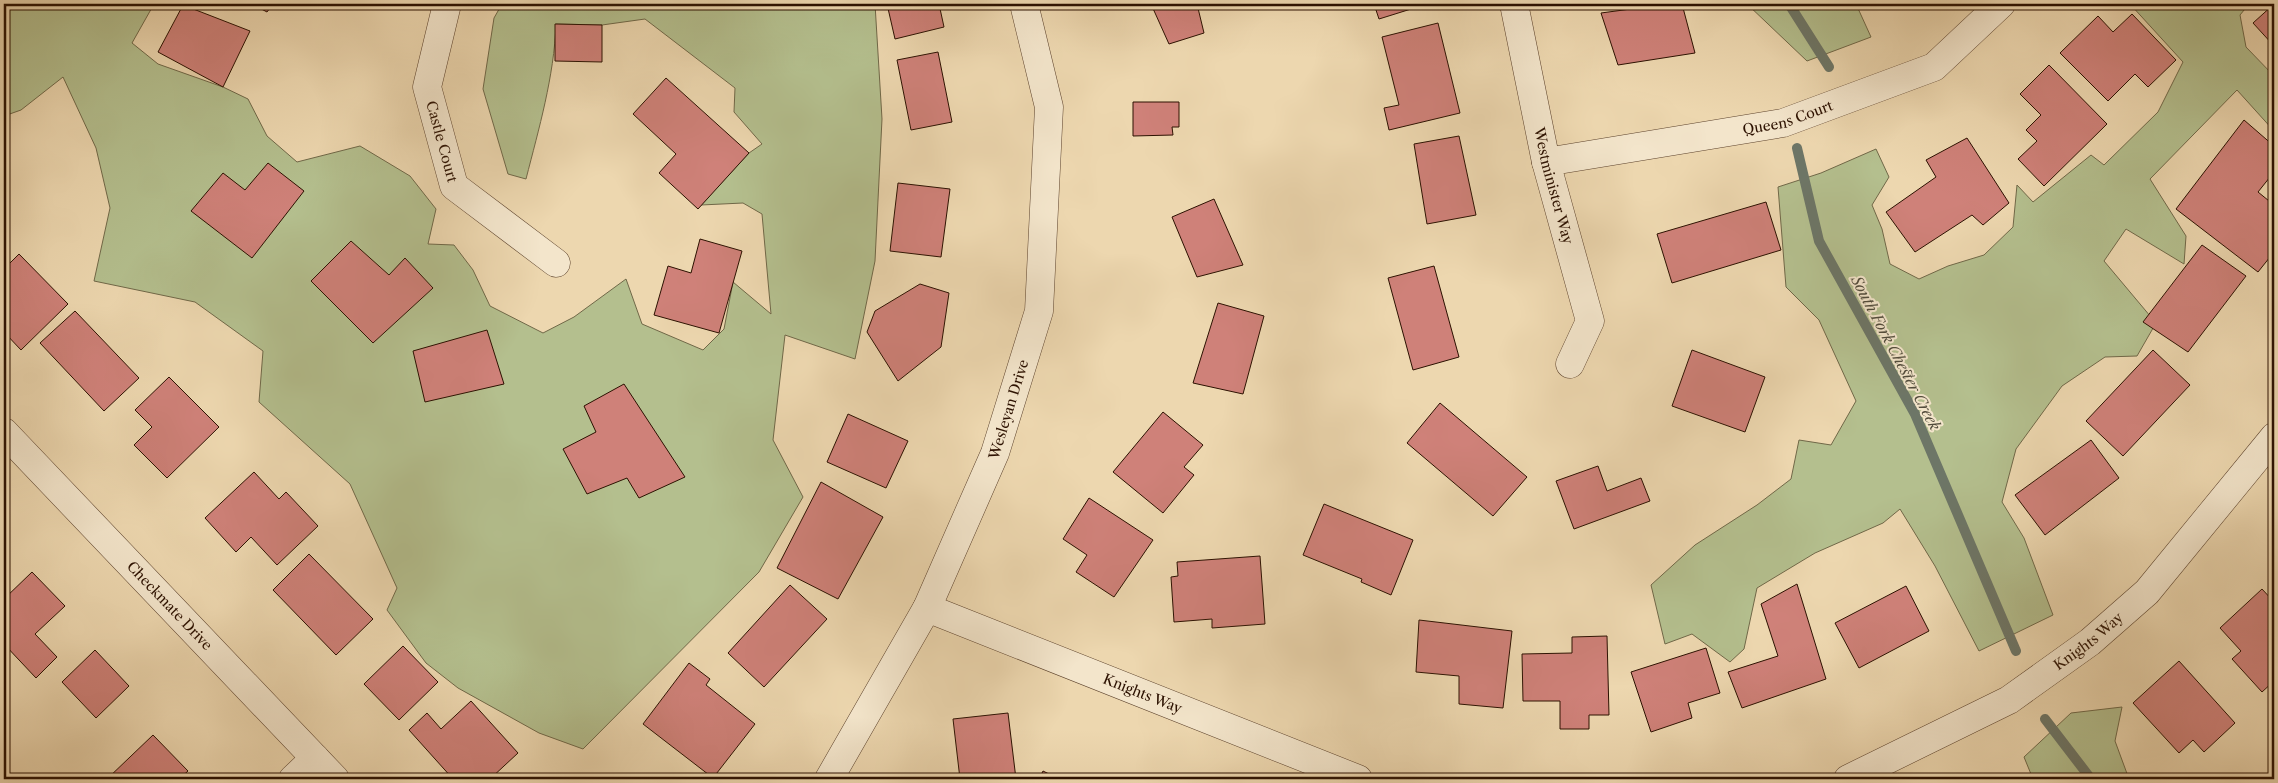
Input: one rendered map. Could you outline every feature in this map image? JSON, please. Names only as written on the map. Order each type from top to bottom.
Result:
[{"type":"street","name":"Castle Court","points":[[447,4],[427,87],[454,186],[556,263]]},
{"type":"street","name":"Wesleyan Drive","points":[[829,779],[927,608],[995,453],[1039,311],[1049,107],[1024,4]]},
{"type":"street","name":"Westminister Way","points":[[1514,4],[1546,162],[1590,321],[1570,364]]},
{"type":"street","name":"Queens Court","points":[[1546,162],[1783,123],[1934,67],[2001,4]]},
{"type":"street","name":"Checkmate Drive","points":[[4,432],[335,779]]},
{"type":"street","name":"Knights Way","points":[[1848,779],[2009,700],[2090,642],[2147,592],[2274,437]]},
{"type":"street","name":"Knights Way","points":[[927,608],[1358,779]]},
{"type":"street","points":[[293,779],[315,758]]},
{"type":"green space","points":[[4,4],[154,4],[132,43],[158,64],[223,87],[248,99],[267,136],[297,162],[360,146],[410,176],[436,209],[428,244],[454,245],[473,270],[490,306],[543,333],[574,317],[626,279],[642,324],[703,350],[724,329],[733,282],[771,314],[762,214],[743,203],[701,205],[749,153],[762,144],[734,112],[735,88],[645,19],[602,25],[556,24],[549,83],[526,179],[508,174],[483,89],[494,18],[502,4],[875,4],[882,119],[875,261],[855,359],[785,335],[773,440],[803,497],[759,572],[583,749],[539,733],[458,688],[426,663],[387,610],[397,588],[350,484],[259,402],[263,351],[195,302],[94,281],[110,208],[96,148],[63,77],[21,110],[4,116]]},
{"type":"green space","points":[[1747,4],[1856,4],[1871,37],[1807,61]]},
{"type":"green space","points":[[2130,4],[2249,4],[2240,15],[2246,47],[2274,76],[2274,131],[2237,90],[2150,179],[2186,236],[2184,264],[2126,229],[2104,261],[2156,323],[2137,356],[2105,357],[2062,386],[2016,449],[2002,502],[2024,538],[2053,615],[1979,651],[1935,566],[1900,509],[1883,523],[1815,553],[1757,588],[1744,649],[1730,662],[1692,634],[1665,644],[1651,585],[1695,545],[1757,505],[1791,479],[1799,440],[1831,445],[1856,401],[1819,320],[1786,287],[1778,187],[1821,173],[1876,149],[1889,177],[1872,205],[1882,229],[1890,264],[1919,279],[1948,266],[1984,255],[2013,227],[2017,185],[2033,202],[2091,155],[2104,165],[2158,112],[2183,62]]},
{"type":"green space","points":[[2122,707],[2115,741],[2129,779],[2033,779],[2024,757],[2071,713]]},
{"type":"building","points":[[252,4],[273,4],[267,12]]},
{"type":"building","points":[[887,4],[939,4],[944,27],[895,39]]},
{"type":"building","points":[[1151,4],[1197,4],[1204,33],[1169,44]]},
{"type":"building","points":[[1374,4],[1427,4],[1379,19]]},
{"type":"building","points":[[1668,4],[1682,4],[1695,53],[1618,65],[1601,13]]},
{"type":"building","points":[[2274,4],[2274,46],[2253,23]]},
{"type":"building","points":[[183,5],[250,31],[223,87],[158,52]]},
{"type":"building","points":[[2132,14],[2176,60],[2148,87],[2135,74],[2108,101],[2060,53],[2098,16],[2113,32]]},
{"type":"building","points":[[1438,23],[1460,113],[1389,130],[1384,108],[1399,105],[1382,37]]},
{"type":"building","points":[[555,24],[602,25],[602,62],[555,61]]},
{"type":"building","points":[[938,52],[952,122],[911,130],[897,60]]},
{"type":"building","points":[[2049,65],[2107,124],[2044,186],[2018,159],[2037,141],[2026,130],[2041,115],[2020,94]]},
{"type":"building","points":[[666,78],[749,153],[698,209],[659,173],[676,154],[633,114]]},
{"type":"building","points":[[1133,102],[1179,102],[1179,127],[1172,127],[1173,135],[1133,136]]},
{"type":"building","points":[[2244,120],[2274,146],[2274,172],[2258,192],[2274,205],[2274,252],[2258,272],[2176,209]]},
{"type":"building","points":[[1459,136],[1476,215],[1427,224],[1414,144]]},
{"type":"building","points":[[1967,138],[2009,203],[1983,225],[1972,215],[1915,252],[1886,212],[1936,177],[1926,160]]},
{"type":"building","points":[[268,163],[304,191],[252,258],[191,211],[223,173],[245,190]]},
{"type":"building","points":[[898,183],[950,189],[941,257],[890,251]]},
{"type":"building","points":[[1214,199],[1243,265],[1197,277],[1172,217]]},
{"type":"building","points":[[1766,202],[1781,250],[1672,283],[1657,234]]},
{"type":"building","points":[[700,239],[742,251],[719,333],[654,315],[668,266],[691,273]]},
{"type":"building","points":[[351,241],[389,275],[405,258],[433,288],[373,343],[311,281]]},
{"type":"building","points":[[2202,245],[2246,276],[2188,352],[2143,322]]},
{"type":"building","points":[[19,254],[68,304],[21,350],[4,332],[4,269]]},
{"type":"building","points":[[1434,266],[1459,357],[1413,370],[1388,278]]},
{"type":"building","points":[[920,284],[949,293],[941,347],[898,381],[867,332],[875,311]]},
{"type":"building","points":[[1218,303],[1264,316],[1243,394],[1193,383]]},
{"type":"building","points":[[75,311],[139,378],[104,411],[40,343]]},
{"type":"building","points":[[487,330],[504,384],[425,402],[413,351]]},
{"type":"building","points":[[1692,350],[1765,377],[1745,432],[1672,406]]},
{"type":"building","points":[[2153,350],[2190,385],[2123,456],[2086,421]]},
{"type":"building","points":[[169,377],[219,427],[167,478],[134,445],[152,427],[135,410]]},
{"type":"building","points":[[624,384],[685,477],[639,498],[627,478],[587,494],[563,449],[596,432],[584,406]]},
{"type":"building","points":[[1440,403],[1527,477],[1493,516],[1407,443]]},
{"type":"building","points":[[1163,412],[1203,445],[1184,467],[1194,475],[1163,513],[1113,472]]},
{"type":"building","points":[[848,414],[908,441],[886,488],[827,462]]},
{"type":"building","points":[[2091,440],[2119,478],[2045,535],[2015,495]]},
{"type":"building","points":[[1598,466],[1607,491],[1641,478],[1650,501],[1574,529],[1556,481]]},
{"type":"building","points":[[254,472],[279,499],[286,492],[318,526],[277,565],[251,537],[236,552],[205,518]]},
{"type":"building","points":[[821,482],[883,517],[838,599],[777,568]]},
{"type":"building","points":[[1089,498],[1153,540],[1114,597],[1076,572],[1087,555],[1063,539]]},
{"type":"building","points":[[1324,504],[1413,540],[1391,595],[1361,582],[1362,579],[1303,555]]},
{"type":"building","points":[[309,554],[373,619],[336,655],[273,590]]},
{"type":"building","points":[[1260,556],[1265,624],[1212,628],[1212,619],[1174,622],[1171,577],[1178,576],[1177,562]]},
{"type":"building","points":[[32,572],[65,606],[35,634],[57,657],[36,678],[4,644],[4,599]]},
{"type":"building","points":[[1797,584],[1826,679],[1742,708],[1728,672],[1778,656],[1761,604]]},
{"type":"building","points":[[790,585],[827,619],[764,687],[728,653]]},
{"type":"building","points":[[1906,586],[1929,631],[1859,668],[1835,623]]},
{"type":"building","points":[[2262,589],[2274,602],[2274,681],[2262,692],[2232,659],[2241,651],[2220,628]]},
{"type":"building","points":[[1419,620],[1512,631],[1503,708],[1459,704],[1459,676],[1416,672]]},
{"type":"building","points":[[1607,636],[1609,715],[1589,715],[1589,729],[1560,729],[1560,701],[1523,701],[1522,654],[1572,653],[1572,637]]},
{"type":"building","points":[[403,646],[438,682],[399,720],[364,684]]},
{"type":"building","points":[[1706,648],[1720,693],[1688,703],[1692,718],[1651,732],[1631,672]]},
{"type":"building","points":[[95,650],[129,686],[96,718],[62,682]]},
{"type":"building","points":[[2179,661],[2235,723],[2204,752],[2193,740],[2179,753],[2133,703]]},
{"type":"building","points":[[689,663],[710,679],[706,685],[755,724],[713,778],[643,724]]},
{"type":"building","points":[[471,701],[518,753],[490,779],[453,779],[409,730],[427,713],[441,729]]},
{"type":"building","points":[[1008,713],[1016,779],[960,779],[953,719]]},
{"type":"building","points":[[153,735],[188,771],[179,779],[107,779]]},
{"type":"building","points":[[1043,771],[1059,779],[1039,779]]},
{"type":"waterway","name":"South Fork Chester Creek","points":[[1789,4],[1829,67]]},
{"type":"waterway","name":"South Fork Chester Creek","points":[[1797,148],[1819,241],[1915,414],[2016,651]]},
{"type":"waterway","name":"South Fork Chester Creek","points":[[2045,719],[2091,779]]}]
